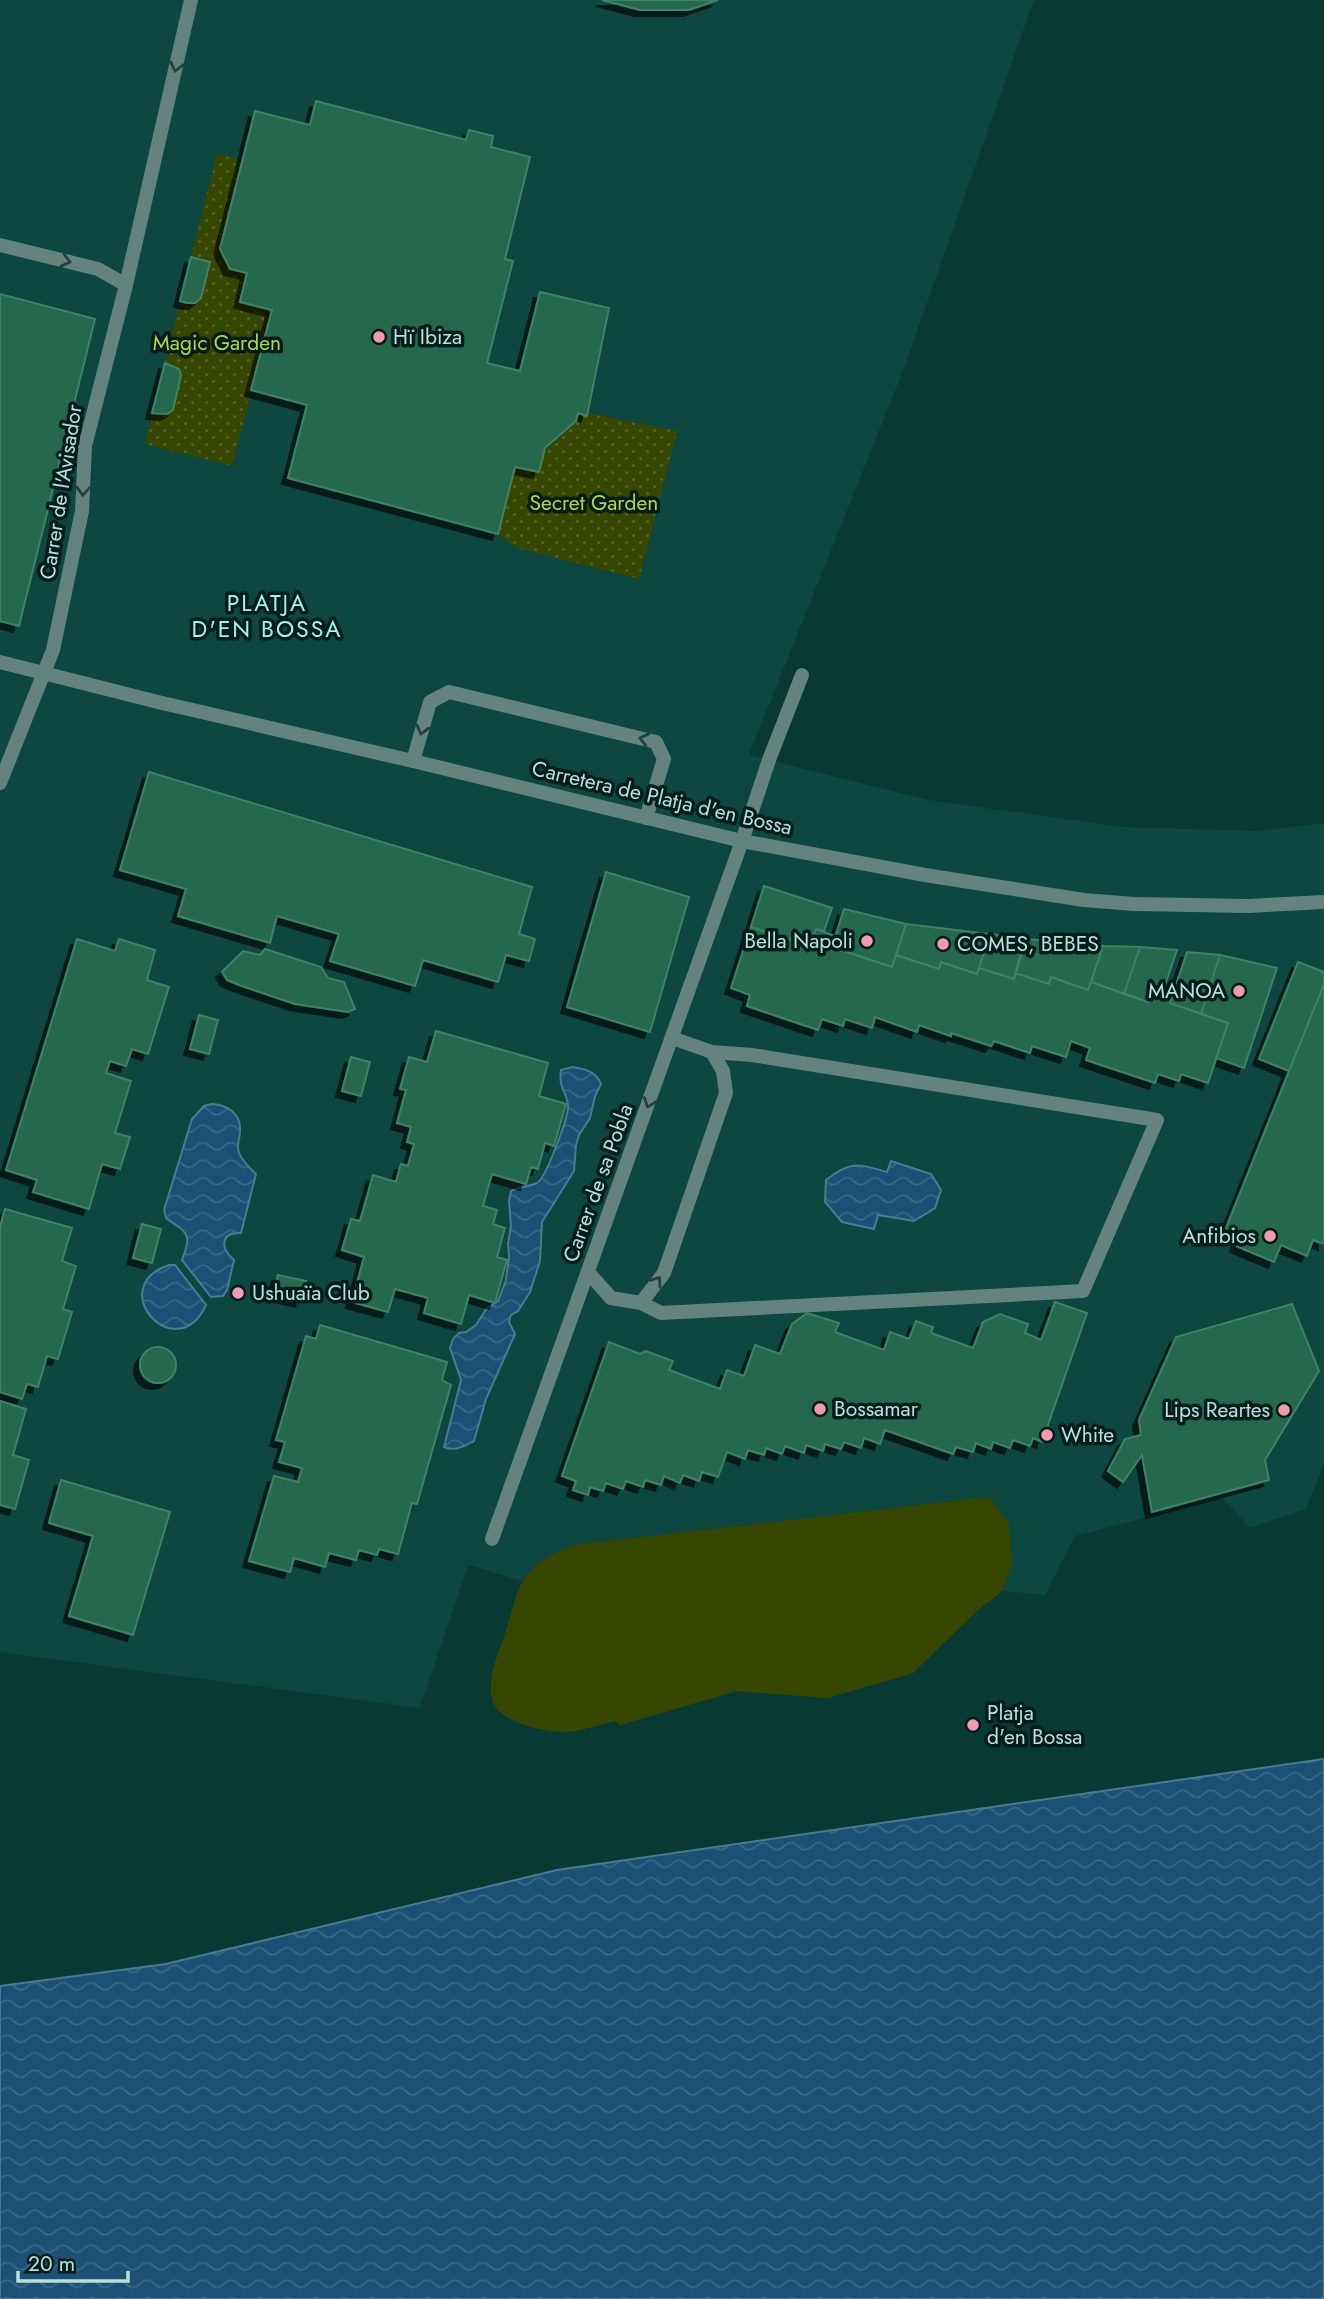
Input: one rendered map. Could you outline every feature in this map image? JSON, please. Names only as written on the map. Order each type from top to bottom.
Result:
[{"type":"street","name":"Carrer de l'Avisador","points":[[0,783],[53,650],[82,511],[86,446],[191,0]]},
{"type":"street","points":[[0,245],[98,269],[126,285]]},
{"type":"street","name":"Carretera de Platja d'en Bossa","points":[[0,662],[741,841],[925,875],[1084,900],[1134,904],[1324,902]]},
{"type":"street","name":"Carrer de sa Pobla","points":[[492,1539],[769,760],[802,675]]},
{"type":"street","points":[[413,761],[430,702],[449,692],[656,742],[664,759],[646,818]]},
{"type":"street","points":[[588,1272],[611,1298],[641,1303],[661,1313],[1083,1291],[1157,1120],[752,1055],[712,1052],[672,1038]]},
{"type":"street","points":[[641,1303],[663,1273],[726,1093],[723,1071],[712,1052]]},
{"type":"shaded area","points":[[0,0],[1034,0],[903,371],[749,755],[929,800],[1123,827],[1258,831],[1324,823],[1324,1464],[1306,1509],[1250,1528],[1223,1498],[1075,1536],[1045,1595],[1002,1591],[977,1611],[913,1673],[828,1698],[737,1691],[620,1725],[615,1721],[563,1732],[521,1724],[507,1718],[493,1703],[491,1684],[523,1581],[468,1565],[420,1708],[0,1652]]},
{"type":"green space","name":"Magic Garden","points":[[217,153],[243,161],[220,249],[230,269],[247,273],[240,302],[272,310],[232,466],[145,444],[152,413],[167,414],[173,410],[181,375],[173,365],[165,363],[180,301],[195,303],[201,298],[210,262],[191,257]]},
{"type":"green space","name":"Secret Garden","points":[[578,413],[677,431],[639,579],[517,548],[498,534],[515,467],[539,472],[545,448],[576,421]]},
{"type":"green space","points":[[989,1497],[1009,1524],[1012,1565],[1002,1591],[977,1611],[913,1673],[828,1698],[737,1691],[620,1725],[615,1721],[568,1732],[543,1730],[512,1720],[496,1708],[492,1700],[494,1668],[520,1586],[534,1567],[564,1549],[581,1544]]},
{"type":"water","points":[[572,1067],[593,1073],[601,1084],[590,1118],[579,1135],[574,1171],[542,1222],[540,1261],[530,1292],[518,1311],[511,1315],[509,1322],[515,1334],[486,1399],[474,1441],[459,1448],[444,1447],[461,1380],[450,1348],[453,1339],[476,1325],[487,1308],[498,1301],[506,1280],[509,1257],[511,1191],[537,1183],[546,1171],[561,1135],[568,1107],[561,1082],[561,1070]]},
{"type":"water","points":[[212,1104],[228,1108],[236,1115],[240,1125],[239,1153],[256,1174],[241,1233],[229,1235],[224,1242],[226,1251],[234,1260],[227,1290],[223,1296],[211,1297],[182,1260],[187,1244],[186,1234],[166,1218],[164,1210],[192,1119],[204,1106]]},
{"type":"water","points":[[891,1161],[931,1174],[941,1190],[935,1208],[914,1221],[878,1215],[874,1229],[842,1222],[825,1202],[826,1180],[842,1169],[855,1166],[887,1172]]},
{"type":"water","points":[[169,1265],[175,1265],[206,1305],[193,1323],[178,1329],[164,1326],[152,1317],[144,1304],[143,1290],[150,1276]]},
{"type":"water","points":[[1324,1759],[1324,2299],[0,2299],[0,1986],[166,1964],[557,1870]]},
{"type":"building","points":[[602,0],[718,0],[689,10],[640,10]]},
{"type":"building","name":"Hï Ibiza","points":[[316,101],[466,140],[469,130],[493,136],[491,147],[530,157],[505,259],[513,261],[487,363],[520,371],[540,292],[609,308],[587,416],[578,413],[576,421],[545,448],[539,472],[515,467],[498,534],[288,478],[307,405],[251,390],[272,310],[240,302],[247,273],[230,269],[220,249],[255,111],[310,125]]},
{"type":"building","points":[[191,257],[210,262],[201,298],[195,303],[187,303],[180,301]]},
{"type":"building","points":[[0,294],[95,319],[19,626],[0,621]]},
{"type":"building","points":[[165,363],[179,369],[181,375],[173,410],[167,414],[152,413]]},
{"type":"building","points":[[149,772],[532,887],[519,934],[535,939],[529,961],[506,955],[498,982],[423,960],[415,986],[330,961],[339,934],[277,916],[270,943],[178,916],[186,889],[120,870]]},
{"type":"building","points":[[606,872],[689,897],[650,1032],[567,1007]]},
{"type":"building","points":[[764,886],[832,908],[824,931],[816,929],[810,946],[751,927]]},
{"type":"building","name":"Bella Napoli","points":[[844,909],[906,924],[892,967],[832,947]]},
{"type":"building","name":"COMES, BEBES","points":[[906,924],[990,934],[977,974],[941,962],[939,969],[896,955]]},
{"type":"building","points":[[751,927],[810,946],[816,929],[835,936],[832,947],[892,967],[896,955],[939,969],[941,962],[977,974],[979,968],[1014,979],[1015,973],[1049,984],[1051,977],[1088,990],[1091,982],[1148,1002],[1154,985],[1174,992],[1170,1003],[1228,1023],[1208,1083],[1181,1074],[1179,1081],[1158,1074],[1155,1083],[1086,1060],[1090,1048],[1071,1041],[1066,1057],[1032,1046],[1030,1053],[994,1041],[991,1046],[919,1025],[917,1032],[875,1017],[872,1028],[845,1019],[843,1026],[822,1019],[818,1030],[747,1006],[750,995],[731,988]]},
{"type":"building","points":[[990,934],[1026,939],[1014,979],[979,968]]},
{"type":"building","points":[[77,939],[115,951],[119,939],[155,950],[147,980],[169,987],[148,1054],[132,1049],[126,1066],[110,1061],[106,1073],[131,1081],[115,1133],[130,1137],[120,1169],[102,1164],[89,1209],[33,1192],[37,1180],[6,1170]]},
{"type":"building","points":[[1026,939],[1103,946],[1088,990],[1051,977],[1049,984],[1015,973]]},
{"type":"building","points":[[1103,946],[1140,947],[1124,994],[1091,982]]},
{"type":"building","points":[[1140,947],[1177,950],[1164,988],[1154,985],[1148,1002],[1124,994]]},
{"type":"building","points":[[265,949],[321,967],[328,978],[344,982],[355,1009],[348,1012],[295,1004],[227,980],[222,972],[243,951],[260,955]]},
{"type":"building","points":[[1187,952],[1220,955],[1201,1014],[1170,1003]]},
{"type":"building","name":"MANOA","points":[[1220,955],[1277,968],[1244,1068],[1216,1058],[1228,1023],[1201,1014]]},
{"type":"building","points":[[1298,962],[1324,972],[1324,984],[1289,1071],[1259,1059]]},
{"type":"building","points":[[1324,984],[1324,1244],[1313,1240],[1307,1256],[1281,1245],[1274,1262],[1236,1246],[1238,1239],[1224,1233]]},
{"type":"building","points":[[199,1015],[218,1020],[209,1054],[190,1049]]},
{"type":"building","points":[[436,1031],[548,1063],[539,1096],[566,1104],[554,1146],[545,1143],[538,1169],[531,1167],[526,1184],[492,1174],[483,1206],[497,1210],[493,1224],[505,1228],[497,1257],[507,1260],[495,1303],[469,1295],[461,1324],[424,1313],[428,1298],[395,1289],[388,1312],[352,1302],[364,1257],[342,1250],[351,1219],[360,1221],[373,1175],[396,1182],[401,1164],[408,1166],[414,1144],[407,1142],[411,1127],[397,1123],[406,1090],[400,1089],[409,1057],[427,1062]]},
{"type":"building","points":[[351,1057],[370,1062],[361,1096],[342,1091]]},
{"type":"building","points":[[5,1209],[72,1228],[62,1261],[76,1266],[63,1309],[72,1312],[58,1359],[47,1356],[38,1387],[27,1384],[22,1399],[0,1392],[0,1227]]},
{"type":"building","points":[[142,1224],[161,1229],[152,1263],[133,1258]]},
{"type":"building","points":[[278,1275],[306,1281],[301,1301],[273,1294]]},
{"type":"building","name":"Bossamar","points":[[1055,1302],[1087,1313],[1042,1442],[1033,1438],[1030,1446],[1013,1440],[1010,1448],[993,1442],[991,1449],[976,1443],[973,1452],[956,1447],[953,1454],[885,1430],[880,1444],[864,1438],[861,1448],[844,1442],[841,1449],[825,1444],[823,1451],[806,1445],[804,1453],[785,1446],[782,1454],[766,1448],[764,1455],[748,1450],[745,1459],[727,1452],[718,1477],[702,1472],[699,1481],[683,1475],[680,1483],[664,1476],[661,1485],[645,1480],[643,1487],[626,1481],[623,1489],[606,1483],[603,1491],[590,1487],[588,1495],[573,1490],[576,1481],[562,1476],[609,1342],[640,1354],[646,1351],[673,1361],[669,1370],[720,1389],[727,1370],[744,1376],[755,1345],[780,1354],[792,1324],[807,1313],[839,1323],[835,1332],[884,1350],[890,1332],[909,1339],[916,1321],[933,1327],[931,1333],[973,1348],[983,1322],[1000,1314],[1028,1324],[1025,1333],[1041,1340]]},
{"type":"building","points":[[1292,1304],[1319,1371],[1265,1460],[1269,1480],[1152,1512],[1142,1455],[1123,1482],[1108,1471],[1125,1439],[1141,1435],[1139,1420],[1176,1337]]},
{"type":"building","points":[[320,1325],[447,1362],[442,1380],[451,1385],[417,1504],[412,1503],[398,1554],[379,1549],[377,1555],[359,1550],[356,1560],[329,1553],[325,1567],[294,1558],[290,1572],[249,1561],[274,1476],[298,1482],[302,1468],[279,1462],[285,1442],[276,1440],[306,1336],[316,1339]]},
{"type":"building","points":[[158,1347],[171,1352],[176,1365],[171,1378],[158,1383],[145,1378],[140,1365],[145,1352]]},
{"type":"building","points":[[0,1401],[26,1409],[13,1455],[29,1460],[15,1509],[0,1505]]},
{"type":"building","points":[[61,1480],[170,1512],[133,1635],[69,1616],[93,1536],[49,1523]]},
{"type":"place","name":"Hï Ibiza","points":[[379,337]]},
{"type":"place","name":"Bella Napoli","points":[[867,941]]},
{"type":"place","name":"COMES, BEBES","points":[[943,944]]},
{"type":"place","name":"MANOA","points":[[1239,991]]},
{"type":"place","name":"Anfibios","points":[[1270,1236]]},
{"type":"place","name":"Ushuaïa Club","points":[[238,1293]]},
{"type":"place","name":"Bossamar","points":[[820,1409]]},
{"type":"place","name":"Lips Reartes","points":[[1284,1410]]},
{"type":"place","name":"White","points":[[1047,1435]]},
{"type":"place","name":"Platja d'en Bossa","points":[[973,1725]]},
{"type":"district","name":"PLATJA D'EN BOSSA","points":[[267,616]]}]
